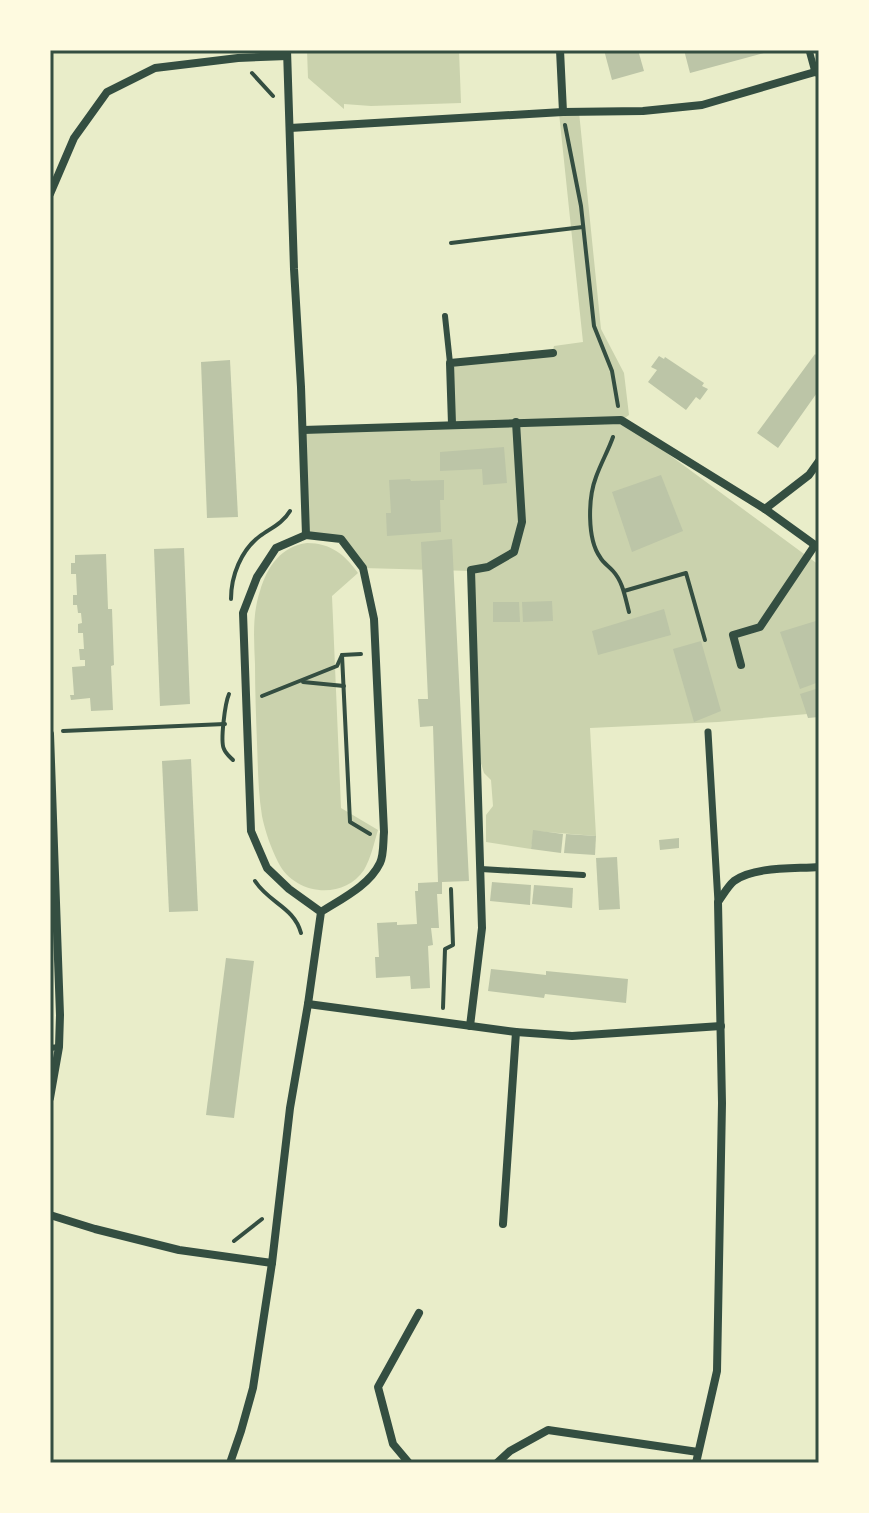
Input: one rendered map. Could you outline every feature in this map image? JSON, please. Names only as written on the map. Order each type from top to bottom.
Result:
[{"type":"street","points":[[560,50],[563,112]]},
{"type":"street","points":[[290,128],[563,112],[643,111],[702,105],[817,73],[809,50]]},
{"type":"street","points":[[50,194],[74,138],[107,92],[155,68],[287,53],[306,535]]},
{"type":"street","points":[[452,424],[450,363],[553,353]]},
{"type":"street","points":[[303,430],[623,421],[765,509],[817,546],[760,627],[733,635],[741,665]]},
{"type":"street","points":[[470,1026],[482,928],[471,570],[488,567],[514,552],[522,522],[516,422]]},
{"type":"street","points":[[765,509],[809,475],[819,461]]},
{"type":"street","points":[[230,1463],[253,1388],[272,1263],[290,1108],[321,912],[352,892],[372,874],[381,862],[384,832],[374,619],[363,568],[341,539],[306,535],[276,548],[257,577],[243,613],[251,831],[267,868],[321,912]]},
{"type":"street","points":[[696,1463],[717,1371],[722,1103],[718,902],[708,732]]},
{"type":"street","points":[[50,734],[58,955],[50,1098]]},
{"type":"street","points":[[718,902],[732,883],[743,876],[762,871],[819,867]]},
{"type":"street","points":[[308,1004],[516,1032],[572,1036],[721,1026]]},
{"type":"street","points":[[503,1224],[516,1032]]},
{"type":"street","points":[[50,1215],[179,1250],[272,1263]]},
{"type":"street","points":[[409,1463],[393,1444],[378,1387],[419,1313]]},
{"type":"street","points":[[497,1463],[510,1451],[548,1430],[698,1452]]},
{"type":"lane","points":[[445,316],[450,363]]},
{"type":"lane","points":[[481,869],[583,875]]},
{"type":"path","points":[[238,58],[274,98],[277,106]]},
{"type":"path","points":[[563,112],[581,206],[594,326],[612,371],[623,421],[615,431],[595,479],[590,502],[594,547],[619,579],[629,612]]},
{"type":"path","points":[[451,243],[583,227]]},
{"type":"path","points":[[231,610],[233,579],[240,560],[255,539],[285,519],[291,509]]},
{"type":"path","points":[[624,591],[686,573],[705,640]]},
{"type":"path","points":[[342,655],[375,652]]},
{"type":"path","points":[[246,702],[337,666],[342,655]]},
{"type":"path","points":[[342,655],[350,822],[383,842]]},
{"type":"path","points":[[300,681],[344,686]]},
{"type":"path","points":[[230,691],[222,728],[223,749],[235,762]]},
{"type":"path","points":[[67,730],[225,724]]},
{"type":"path","points":[[250,872],[261,891],[296,919],[301,931],[300,942]]},
{"type":"path","points":[[442,1022],[445,949],[453,945],[451,889]]},
{"type":"path","points":[[229,1258],[231,1243],[262,1219],[264,1210]]},
{"type":"green space","points":[[307,50],[459,50],[461,103],[344,104],[344,109],[308,78]]},
{"type":"green space","points":[[579,112],[601,329],[624,373],[629,415],[622,420],[819,565],[819,713],[590,728],[596,836],[534,831],[531,849],[486,842],[486,815],[493,806],[491,780],[484,773],[475,744],[471,571],[363,568],[341,539],[306,535],[303,430],[452,424],[450,363],[552,353],[554,346],[583,342],[559,113]]},
{"type":"green space","points":[[307,543],[337,551],[358,573],[332,596],[341,808],[378,830],[364,870],[355,880],[332,890],[307,887],[285,873],[275,857],[267,833],[259,789],[254,637],[257,600],[276,559],[290,548]]},
{"type":"building","points":[[604,50],[638,50],[644,71],[612,80]]},
{"type":"building","points":[[684,50],[771,50],[771,51],[690,73]]},
{"type":"building","points":[[819,352],[819,390],[778,448],[757,433]]},
{"type":"building","points":[[659,356],[704,383],[702,386],[708,389],[700,400],[696,397],[686,410],[648,382],[657,370],[651,367]]},
{"type":"building","points":[[230,360],[238,517],[207,518],[201,362]]},
{"type":"building","points":[[504,447],[507,483],[483,485],[482,469],[440,471],[440,452]]},
{"type":"building","points":[[661,475],[683,531],[632,552],[612,492]]},
{"type":"building","points":[[389,480],[444,480],[444,500],[440,500],[441,532],[387,536],[386,513],[391,513]]},
{"type":"building","points":[[452,539],[469,881],[442,882],[442,894],[437,894],[439,928],[431,928],[433,945],[428,946],[430,988],[411,989],[410,976],[376,978],[375,957],[379,957],[377,923],[417,924],[415,891],[418,891],[418,883],[438,882],[433,726],[420,727],[418,699],[428,699],[421,542]]},
{"type":"building","points":[[184,548],[190,704],[160,706],[154,549]]},
{"type":"building","points":[[106,554],[108,609],[112,609],[113,710],[91,711],[90,698],[71,700],[70,695],[74,695],[72,667],[85,666],[85,660],[80,660],[79,649],[84,649],[83,633],[78,633],[78,624],[82,623],[81,613],[78,613],[77,605],[73,605],[73,595],[77,595],[76,574],[71,574],[71,563],[75,563],[75,555]]},
{"type":"building","points":[[552,601],[553,621],[523,622],[522,602]]},
{"type":"building","points":[[493,602],[519,602],[520,622],[493,622]]},
{"type":"building","points":[[664,609],[671,635],[598,655],[592,631]]},
{"type":"building","points":[[819,620],[819,682],[800,689],[780,632]]},
{"type":"building","points":[[701,641],[721,711],[694,722],[673,649]]},
{"type":"building","points":[[819,688],[819,717],[808,718],[800,694]]},
{"type":"building","points":[[191,759],[198,911],[169,912],[162,761]]},
{"type":"building","points":[[533,830],[563,834],[561,853],[531,849]]},
{"type":"building","points":[[566,834],[596,836],[595,855],[564,853]]},
{"type":"building","points":[[679,838],[679,848],[660,850],[659,840]]},
{"type":"building","points":[[617,857],[620,909],[599,910],[596,858]]},
{"type":"building","points":[[492,882],[531,885],[530,905],[490,901]]},
{"type":"building","points":[[534,885],[573,888],[572,908],[532,904]]},
{"type":"building","points":[[226,958],[254,961],[234,1118],[206,1115]]},
{"type":"building","points":[[491,969],[628,979],[626,1003],[488,991]]}]
